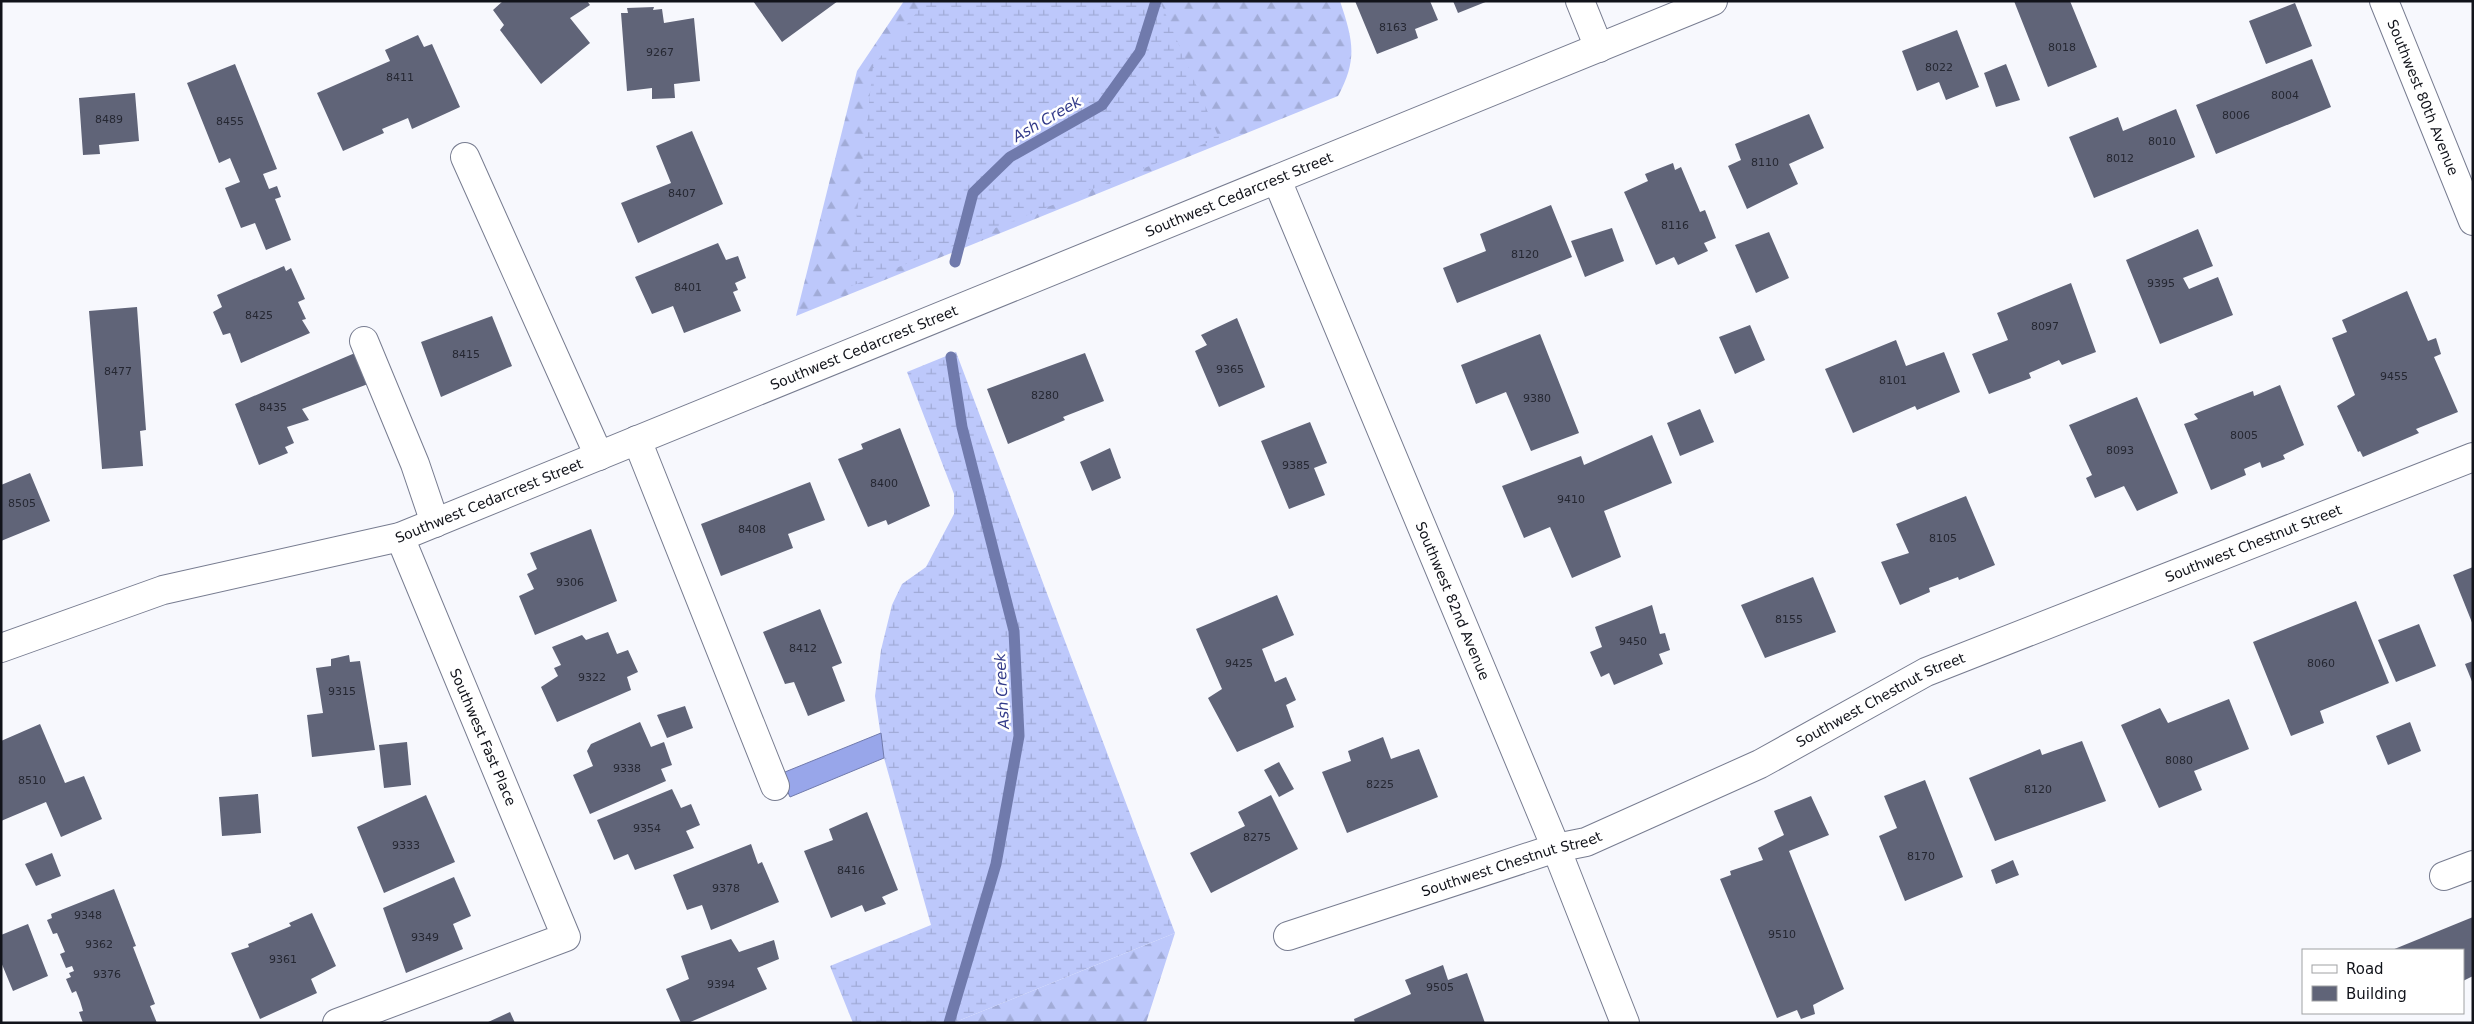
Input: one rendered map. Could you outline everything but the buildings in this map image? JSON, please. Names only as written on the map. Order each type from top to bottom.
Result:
[{"type":"street","points":[[1580,1],[1599,48]]},
{"type":"street","name":"Southwest Cedarcrest Street","points":[[1,648],[163,590],[400,537],[1713,1]]},
{"type":"street","name":"Southwest 80th Avenue","points":[[2384,1],[2473,221]]},
{"type":"street","points":[[466,157],[599,456]]},
{"type":"street","name":"Southwest 82nd Avenue","points":[[1277,180],[1556,848],[1625,1023]]},
{"type":"street","points":[[364,341],[415,464],[436,523]]},
{"type":"street","points":[[637,440],[775,786]]},
{"type":"street","name":"Southwest Chestnut Street","points":[[1288,936],[1556,848],[1586,842],[1760,764],[1926,672],[2473,457]]},
{"type":"street","name":"Southwest Fast Place","points":[[337,1023],[566,937],[400,537]]},
{"type":"street","points":[[2444,876],[2473,864]]},
{"type":"green space","points":[[904,1],[1340,1],[1348,27],[1351,60],[1349,71],[1338,96],[796,316],[857,71]]},
{"type":"green space","points":[[926,1],[1160,1],[1219,138],[849,287],[873,66]]},
{"type":"green space","points":[[956,352],[1175,933],[953,1023],[853,1023],[830,966],[931,925],[884,758],[875,696],[881,650],[892,605],[902,584],[926,567],[954,514],[954,494],[907,372]]},
{"type":"green space","points":[[1175,933],[1146,1023],[953,1023]]},
{"type":"shaded area","points":[[881,733],[884,758],[790,797],[780,774]]},
{"type":"waterway","name":"Ash Creek","points":[[955,262],[973,193],[1010,157],[1102,105],[1140,52],[1156,1]]},
{"type":"waterway","name":"Ash Creek","points":[[949,1023],[996,864],[1019,736],[1014,631],[962,427],[951,357]]}]
